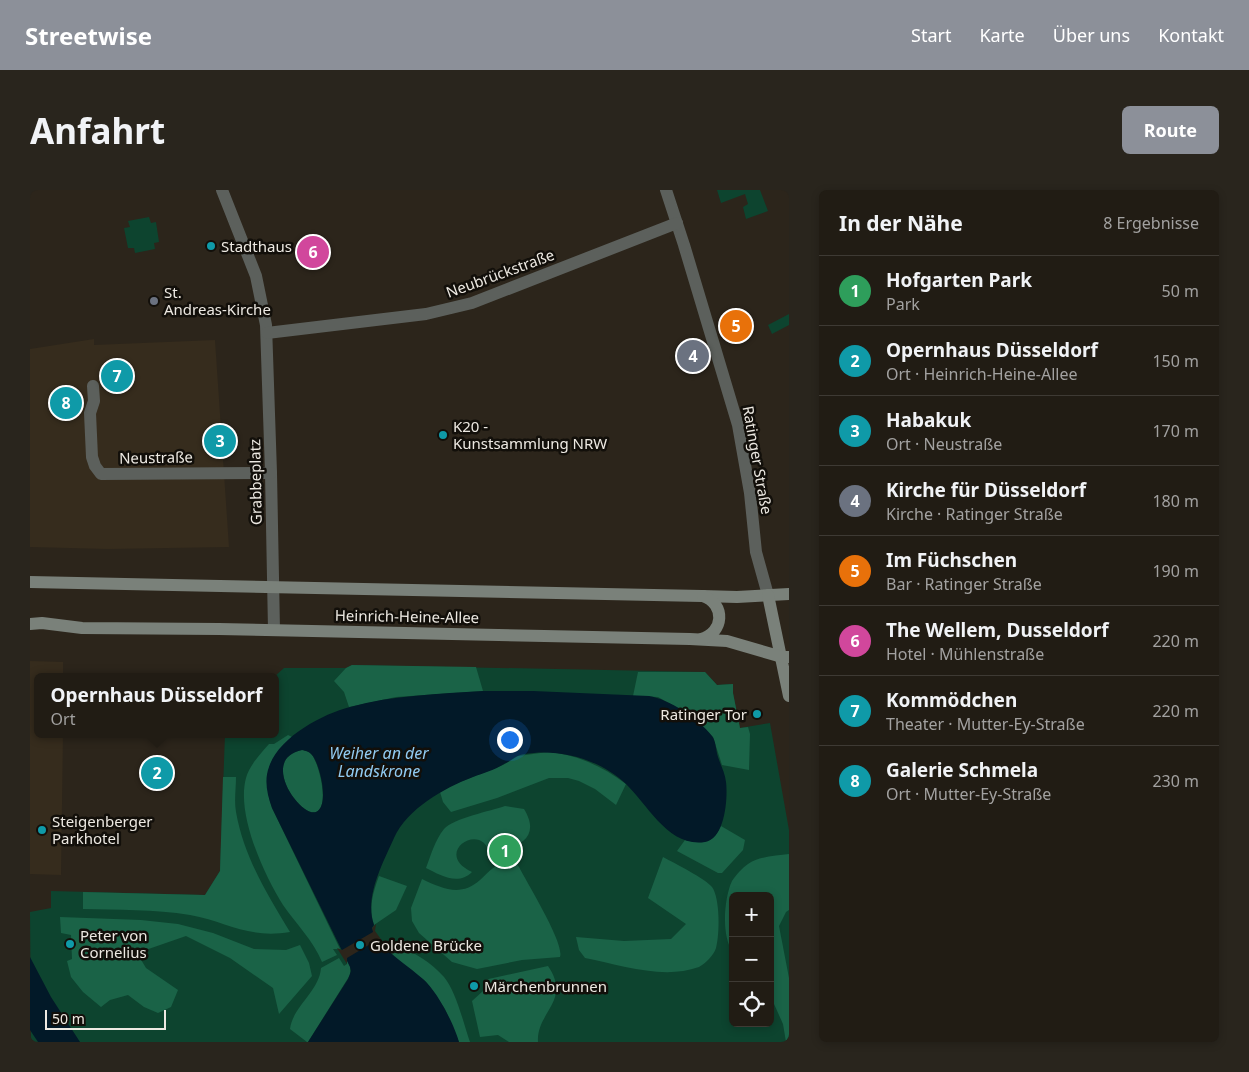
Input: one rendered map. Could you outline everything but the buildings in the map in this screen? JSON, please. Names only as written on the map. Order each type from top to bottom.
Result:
[{"type":"main road","name":"Heinrich-Heine-Allee","points":[[30,582],[702,596],[789,594]]},
{"type":"main road","points":[[768,594],[785,657],[789,696]]},
{"type":"main road","points":[[701,639],[708,638],[714,632],[719,616],[715,604],[702,596]]},
{"type":"main road","name":"Heinrich-Heine-Allee","points":[[30,624],[42,623],[82,628],[701,639],[726,641],[785,657]]},
{"type":"street","name":"Grabbeplatz","points":[[222,190],[256,276],[267,333],[274,630]]},
{"type":"street","name":"Ratinger Straße","points":[[666,190],[738,425],[750,493],[756,552],[768,594]]},
{"type":"street","name":"Neubrückstraße","points":[[267,333],[426,314],[472,303],[677,223]]},
{"type":"street","name":"Neustraße","points":[[93,386],[94,401],[90,412],[92,457],[101,474],[271,473]]},
{"type":"shaded area","points":[[94,339],[94,345],[215,340],[229,547],[108,549],[30,547],[30,349]]},
{"type":"shaded area","points":[[30,661],[63,662],[63,673],[34,673],[34,738],[63,738],[61,875],[30,874]]},
{"type":"green space","points":[[717,190],[760,190],[768,211],[746,219],[743,207],[748,204],[745,194],[721,203]]},
{"type":"green space","points":[[149,217],[151,223],[156,222],[159,242],[154,243],[155,249],[135,253],[134,248],[128,248],[124,228],[130,227],[128,221]]},
{"type":"green space","points":[[789,314],[789,325],[772,334],[768,325]]},
{"type":"green space","points":[[352,665],[705,672],[717,685],[733,684],[740,728],[770,723],[789,830],[789,1042],[31,1042],[30,912],[51,908],[51,891],[205,895],[220,871],[225,738],[279,738],[278,673],[284,668],[346,668]]},
{"type":"green space","points":[[352,665],[476,667],[483,691],[396,697],[349,707],[344,692],[334,681],[346,668]]},
{"type":"green space","points":[[638,672],[705,672],[717,685],[733,684],[740,728],[748,727],[750,734],[749,770],[722,765],[713,737],[688,714],[658,697],[633,696]]},
{"type":"green space","points":[[288,735],[292,737],[272,761],[267,777],[267,786],[272,808],[340,949],[333,949],[337,955],[322,962],[309,939],[283,905],[268,878],[248,826],[245,809],[244,793],[246,778],[250,769],[269,744],[274,744]]},
{"type":"green space","points":[[302,750],[312,755],[318,767],[323,794],[320,808],[316,812],[309,811],[301,806],[293,797],[283,775],[284,764],[290,755]]},
{"type":"green space","points":[[548,752],[559,753],[589,762],[626,784],[616,805],[595,789],[568,778],[549,778],[497,798],[451,812],[443,802],[440,792],[455,784],[503,765],[518,756]]},
{"type":"green space","points":[[223,777],[236,777],[235,808],[245,844],[257,875],[290,932],[275,934],[250,932],[203,918],[177,913],[83,909],[83,892],[205,895],[220,871]]},
{"type":"green space","points":[[505,806],[524,809],[530,828],[528,835],[523,841],[516,846],[490,855],[486,845],[478,840],[470,840],[463,843],[458,849],[457,856],[461,864],[472,872],[461,878],[449,878],[426,868],[438,838],[449,825],[464,818]]},
{"type":"green space","points":[[721,826],[745,840],[743,850],[722,873],[718,873],[677,851],[685,840],[702,842],[711,839]]},
{"type":"green space","points":[[789,854],[789,910],[779,926],[789,978],[789,1042],[786,1042],[783,1024],[774,1004],[774,892],[729,892],[729,945],[725,927],[727,897],[732,881],[752,861]]},
{"type":"green space","points":[[663,857],[709,884],[715,892],[718,907],[718,934],[715,951],[699,967],[671,972],[642,970],[585,958],[579,950],[576,937],[624,941],[671,939],[686,924],[648,898]]},
{"type":"green space","points":[[508,860],[515,862],[519,867],[544,913],[557,940],[560,957],[522,960],[477,969],[452,962],[419,933],[412,921],[411,908],[422,879],[437,886],[459,890],[473,885],[496,866]]},
{"type":"green space","points":[[379,876],[407,886],[396,910],[374,925],[371,907]]},
{"type":"green space","points":[[60,917],[141,920],[178,924],[213,933],[254,949],[286,950],[300,945],[309,963],[312,976],[279,1014],[273,988],[230,958],[186,936],[137,953],[146,968],[178,990],[171,1007],[158,1013],[144,1007],[128,995],[110,1000],[101,1007],[83,992],[71,977],[67,961],[72,959],[71,935],[61,933]]},
{"type":"green space","points":[[397,944],[428,962],[444,977],[456,999],[470,1042],[459,1042],[445,1009],[430,987],[383,946]]},
{"type":"green space","points":[[339,958],[344,966],[347,964],[347,960],[350,966],[350,975],[307,1042],[290,1029],[292,1021],[316,984],[321,968]]},
{"type":"green space","points":[[548,966],[554,978],[555,998],[542,1022],[538,1042],[509,1042],[498,1035],[480,1037],[472,1001],[483,991],[484,980]]},
{"type":"water","name":"Weiher an der Landskrone","points":[[483,691],[533,691],[649,696],[674,705],[699,723],[712,736],[714,741],[726,782],[726,807],[721,826],[712,839],[705,842],[692,842],[681,838],[670,832],[660,823],[626,784],[615,775],[591,762],[565,754],[538,753],[521,755],[497,768],[450,787],[417,809],[400,828],[380,869],[371,903],[374,925],[372,928],[382,944],[423,979],[434,991],[449,1017],[459,1042],[308,1042],[348,979],[351,971],[272,808],[267,787],[267,777],[274,756],[291,737],[302,729],[314,721],[339,710],[399,697]],"holes":[[[302,750],[312,755],[320,775],[323,794],[320,808],[316,812],[309,811],[301,806],[293,797],[283,775],[284,764],[290,755]]]},
{"type":"water","points":[[30,957],[51,997],[80,1042],[38,1042],[30,1030]]},
{"type":"pier","name":"Goldene Brücke","points":[[376,924],[375,931],[383,942],[377,940],[347,958],[347,964],[337,948],[342,950],[373,932],[372,928]]},
{"type":"place","name":"Stadthaus","points":[[211,246]]},
{"type":"place","name":"The Wellem, Dusseldorf","points":[[313,252]]},
{"type":"place","name":"St. Andreas-Kirche","points":[[154,301]]},
{"type":"place","name":"Im Füchschen","points":[[736,326]]},
{"type":"place","name":"Kirche für Düsseldorf","points":[[693,356]]},
{"type":"place","name":"Kommödchen","points":[[117,376]]},
{"type":"place","name":"Galerie Schmela","points":[[66,403]]},
{"type":"place","name":"K20 - Kunstsammlung NRW","points":[[443,435]]},
{"type":"place","name":"Habakuk","points":[[220,441]]},
{"type":"place","name":"Ratinger Tor","points":[[757,714]]},
{"type":"place","name":"Opernhaus Düsseldorf","points":[[157,773]]},
{"type":"place","name":"Steigenberger Parkhotel","points":[[42,830]]},
{"type":"place","name":"Hofgarten Park","points":[[505,851]]},
{"type":"place","name":"Peter von Cornelius","points":[[70,944]]},
{"type":"place","name":"Goldene Brücke","points":[[360,945]]},
{"type":"place","name":"Märchenbrunnen","points":[[474,986]]}]
